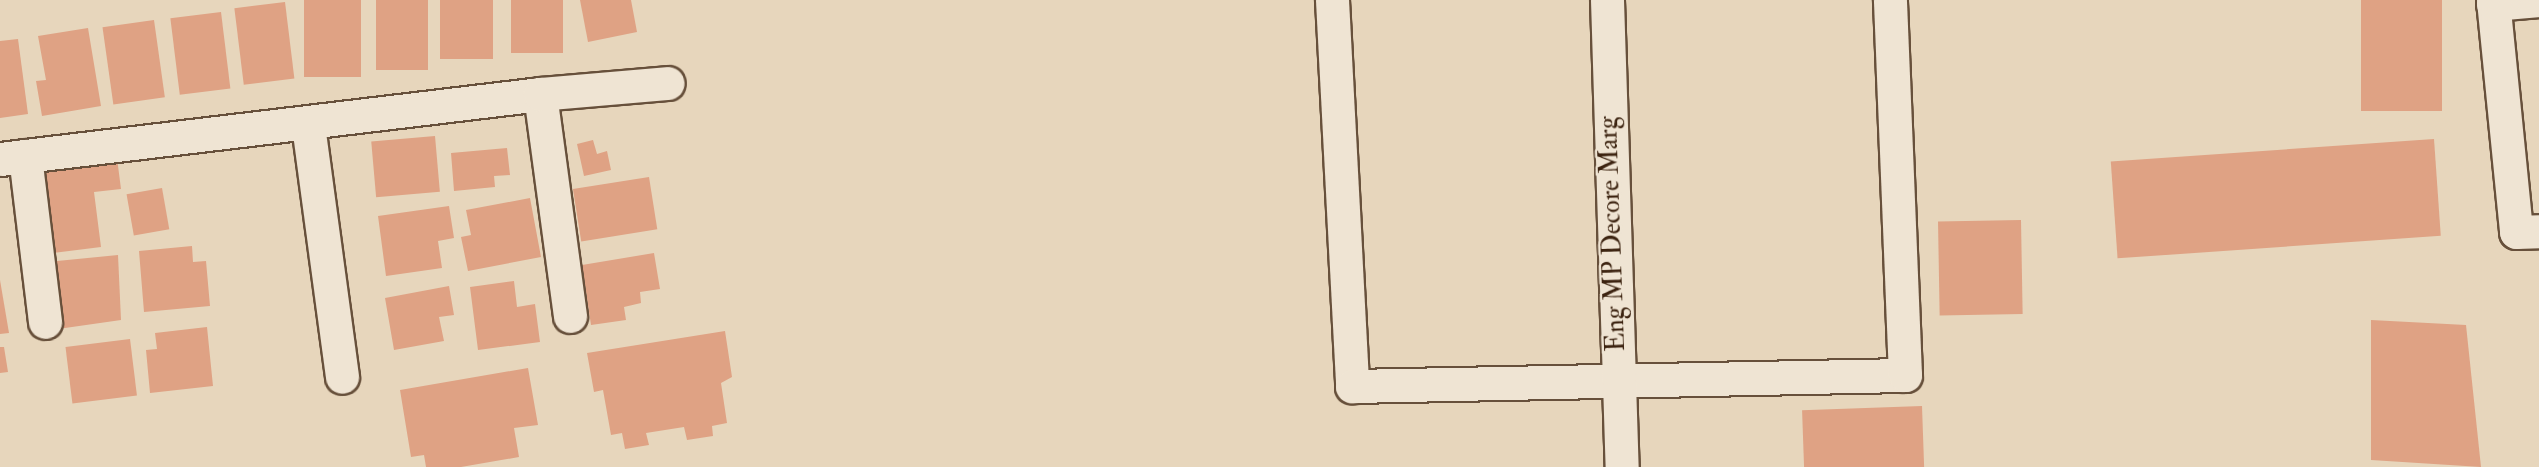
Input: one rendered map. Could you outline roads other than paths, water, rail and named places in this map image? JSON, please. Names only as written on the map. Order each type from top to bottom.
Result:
[{"type":"street","points":[[1332,0],[1352,386],[1905,375],[1890,0]]},
{"type":"street","name":"Eng MP Decore Marg","points":[[1607,0],[1617,381],[1622,467]]},
{"type":"street","points":[[2539,0],[2493,2],[2516,232],[2539,231]]},
{"type":"street","points":[[45,322],[12,157],[308,125],[540,94],[668,83]]},
{"type":"street","points":[[540,94],[570,316]]},
{"type":"street","points":[[308,125],[342,377]]}]
